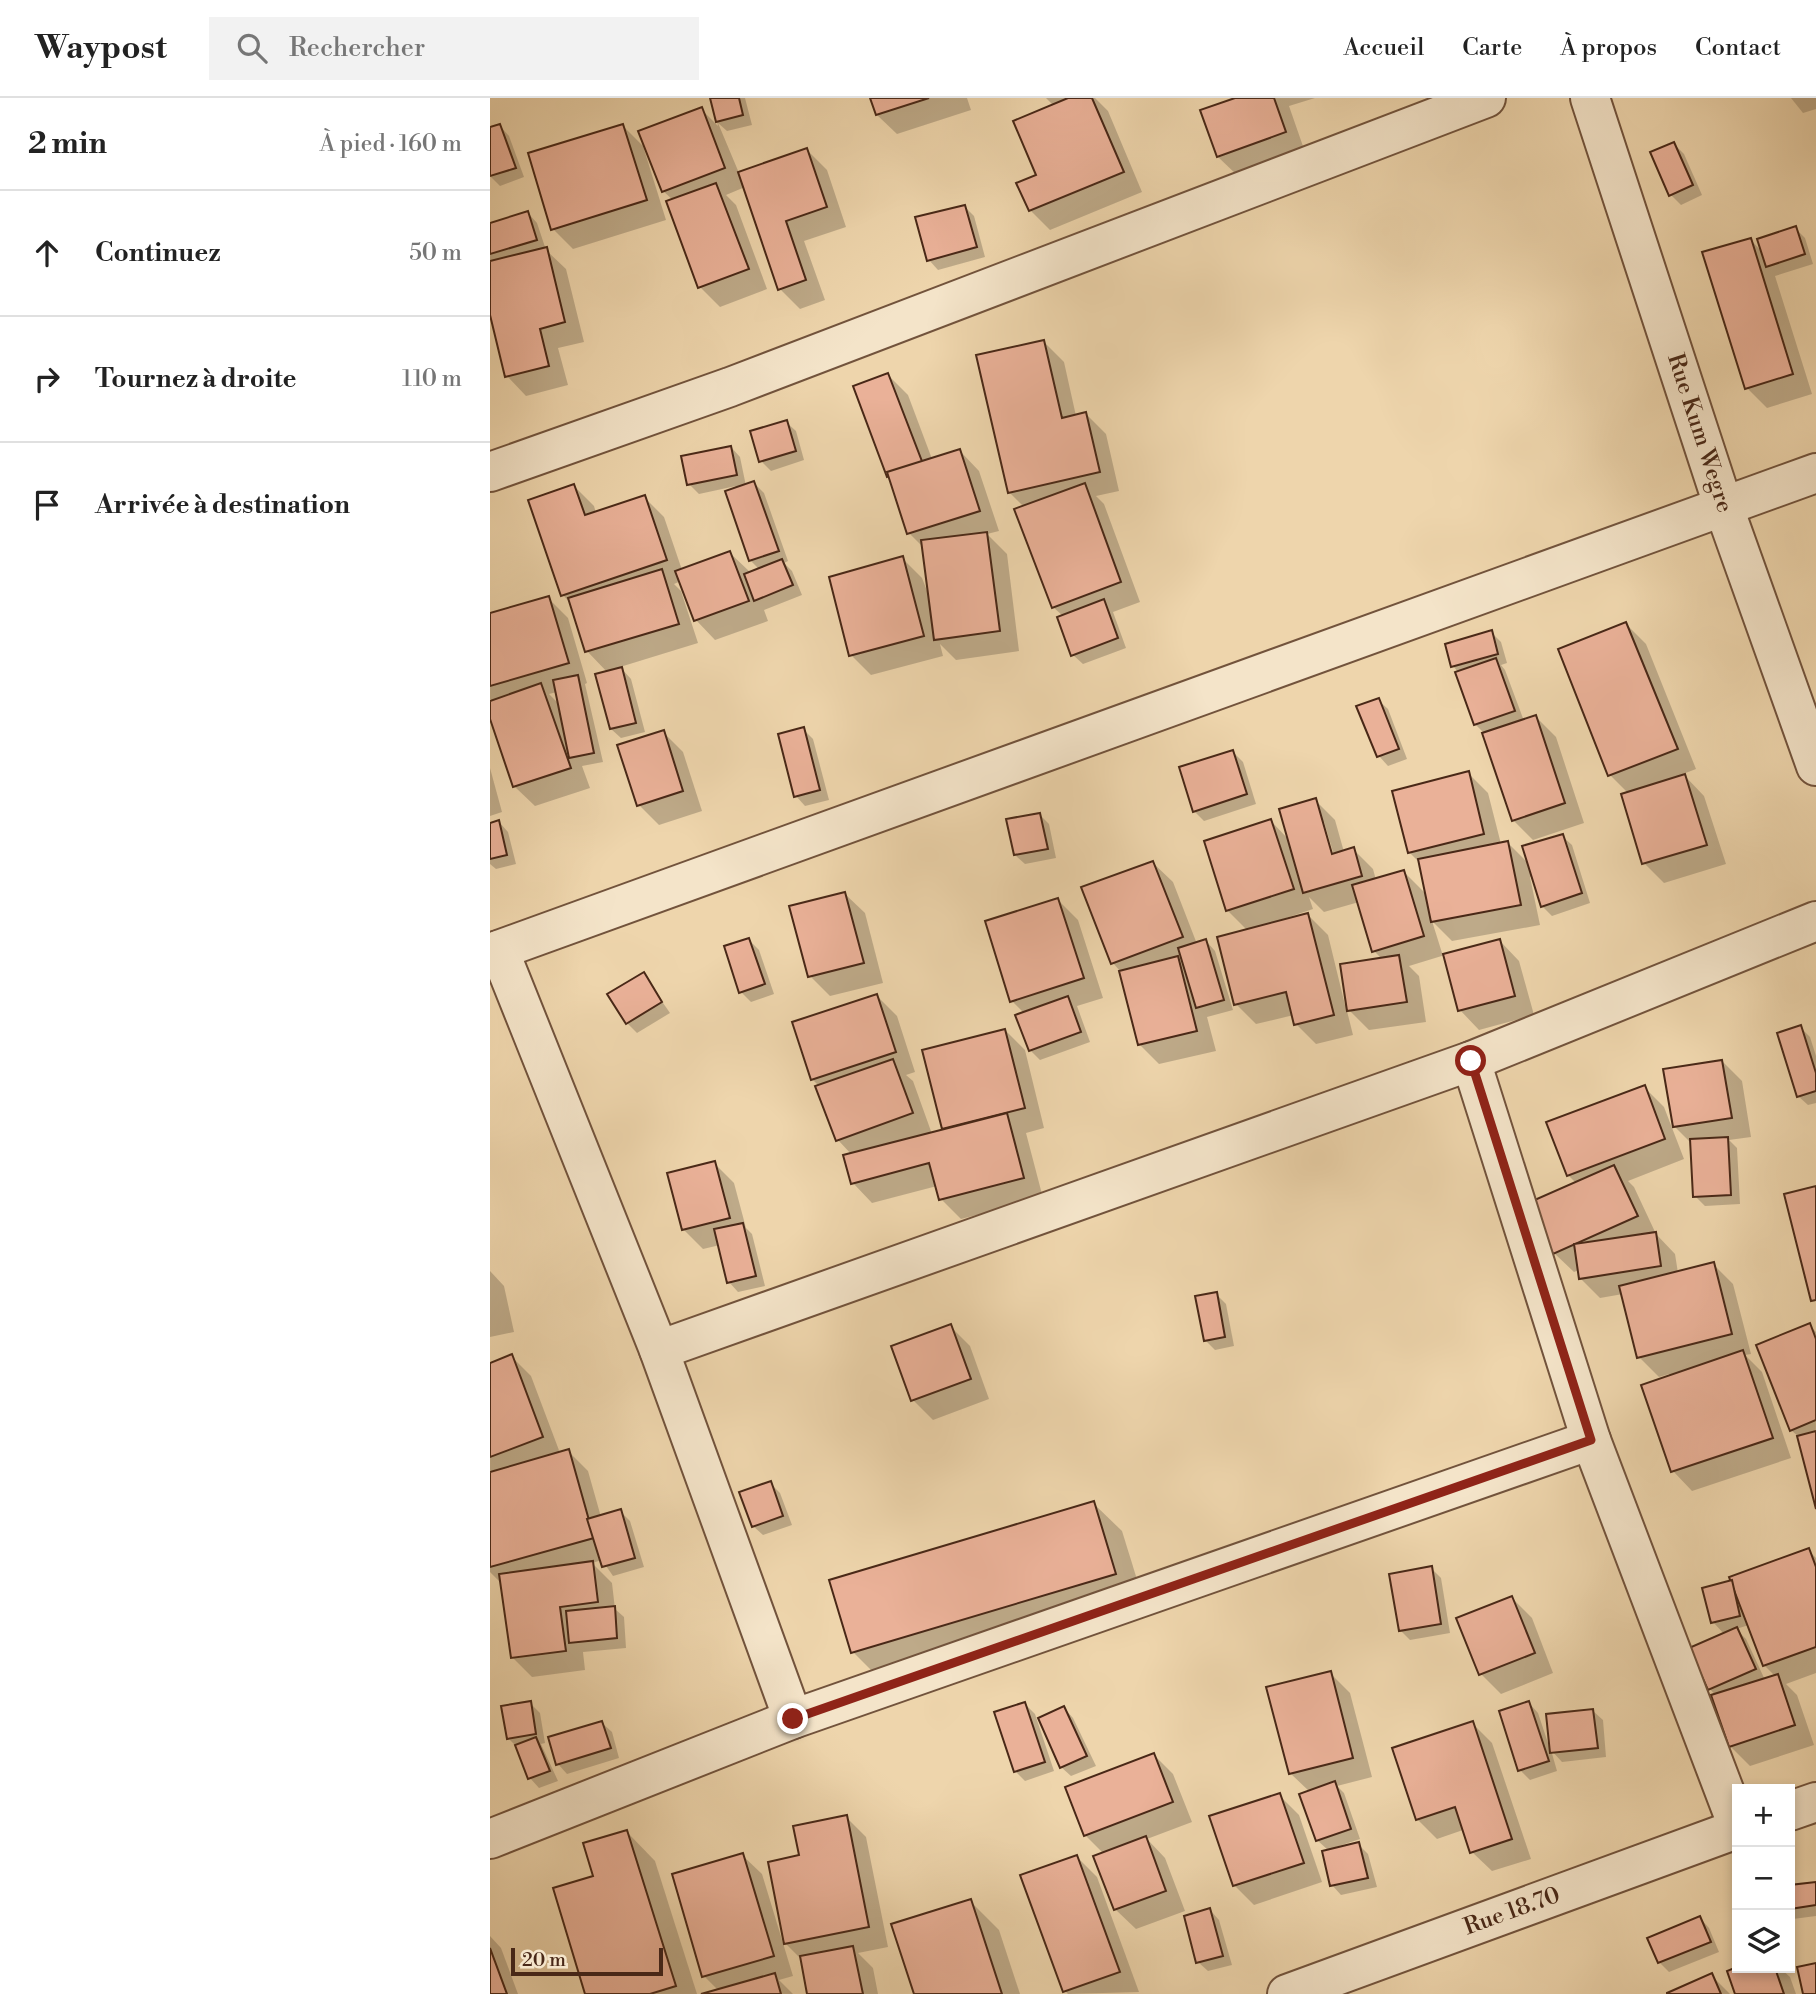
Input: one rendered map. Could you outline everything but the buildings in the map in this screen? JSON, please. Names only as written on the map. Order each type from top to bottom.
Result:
[{"type":"street","points":[[490,472],[743,382],[1486,98]]},
{"type":"street","name":"Rue Kum Wegre","points":[[1590,98],[1724,508],[1816,766]]},
{"type":"street","points":[[793,1719],[659,1350],[495,951],[1816,473]]},
{"type":"street","points":[[659,1350],[1471,1061],[1816,921]]},
{"type":"street","points":[[1471,1061],[1591,1440],[1732,1813]]},
{"type":"street","points":[[490,1839],[793,1719],[1591,1440]]},
{"type":"street","points":[[1795,1809],[1816,1802]]},
{"type":"street","name":"Rue 18.70","points":[[1287,1994],[1732,1828]]},
{"type":"route","points":[[793,1719],[1591,1440],[1471,1061]]}]
